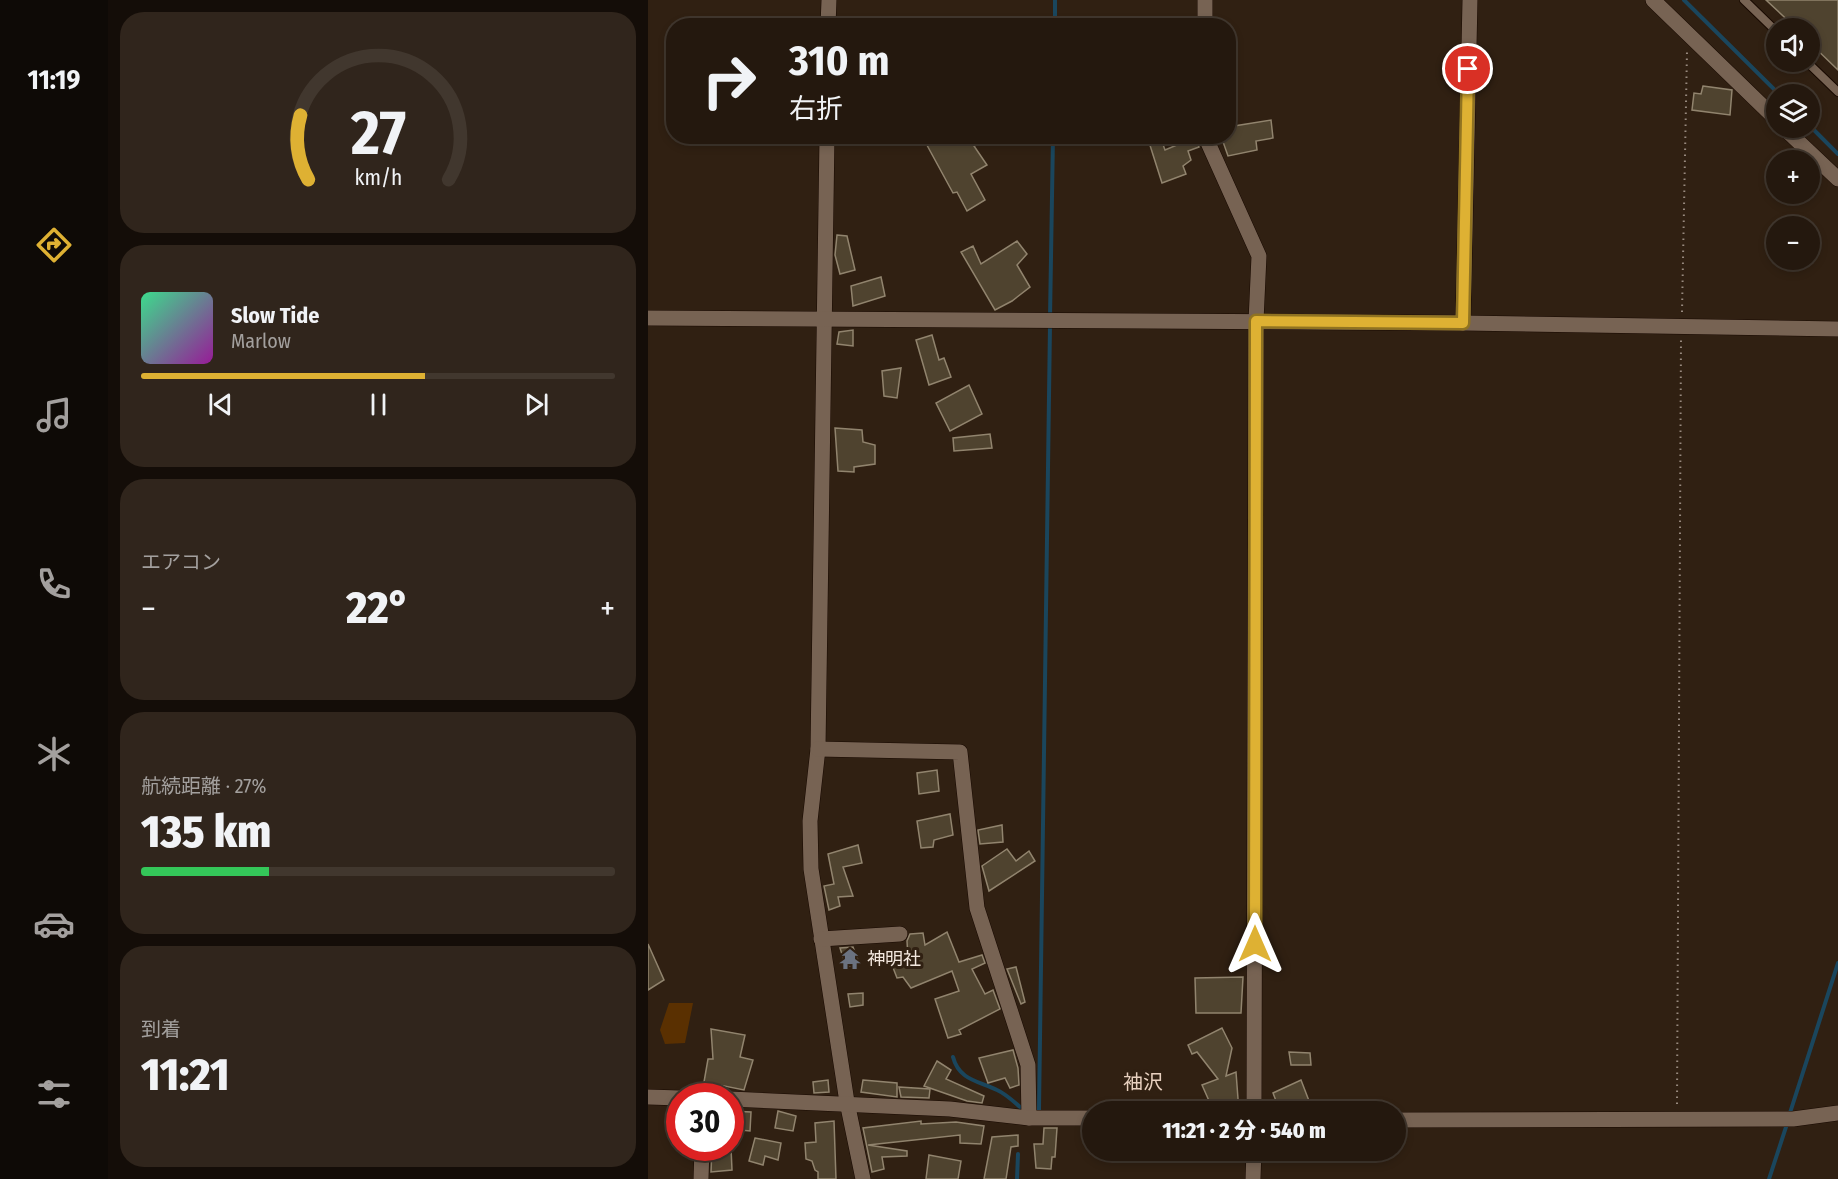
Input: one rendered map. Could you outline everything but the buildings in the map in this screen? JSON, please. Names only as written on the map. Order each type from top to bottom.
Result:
[{"type":"street","points":[[828,18],[829,0]]},
{"type":"street","points":[[1205,0],[1205,18]]},
{"type":"street","points":[[1463,323],[1470,0]]},
{"type":"street","points":[[1653,0],[1766,110]]},
{"type":"street","points":[[1795,138],[1838,179]]},
{"type":"street","points":[[827,144],[818,748],[810,821],[811,869],[847,1102],[863,1179]]},
{"type":"street","points":[[1209,144],[1259,256],[1256,321],[1254,1101]]},
{"type":"street","points":[[648,318],[825,321],[1256,321],[1838,329]]},
{"type":"street","points":[[818,748],[960,752],[977,908],[1028,1065],[1029,1118]]},
{"type":"street","points":[[821,939],[900,934]]},
{"type":"street","points":[[648,1097],[666,1098]]},
{"type":"street","points":[[744,1099],[847,1102],[950,1109],[1029,1118],[1082,1118]]},
{"type":"street","points":[[1406,1120],[1793,1119],[1838,1113]]},
{"type":"street","points":[[702,1161],[702,1179]]},
{"type":"street","points":[[1253,1179],[1254,1161]]},
{"type":"lane","points":[[1744,0],[1766,21]]},
{"type":"lane","points":[[1817,72],[1838,92]]},
{"type":"path","points":[[1677,1119],[1682,328],[1687,34]]},
{"type":"shaded area","points":[[669,1003],[693,1003],[685,1043],[665,1044],[660,1030]]},
{"type":"waterway","points":[[1055,0],[1055,18]]},
{"type":"waterway","points":[[1684,0],[1769,84]]},
{"type":"waterway","points":[[1820,136],[1838,154]]},
{"type":"waterway","points":[[1050,318],[1053,144]]},
{"type":"waterway","points":[[1039,1110],[1050,325]]},
{"type":"waterway","points":[[1789,1116],[1838,963]]},
{"type":"waterway","points":[[953,1057],[956,1065],[965,1075],[1000,1092],[1020,1107]]},
{"type":"waterway","points":[[1769,1179],[1787,1124]]},
{"type":"waterway","points":[[1017,1179],[1018,1154]]},
{"type":"place","name":"神明社","points":[[850,959]]},
{"type":"district","name":"袖沢","points":[[1143,1082]]},
{"type":"route","points":[[1255,944],[1256,321],[1463,323],[1468,69]]}]
